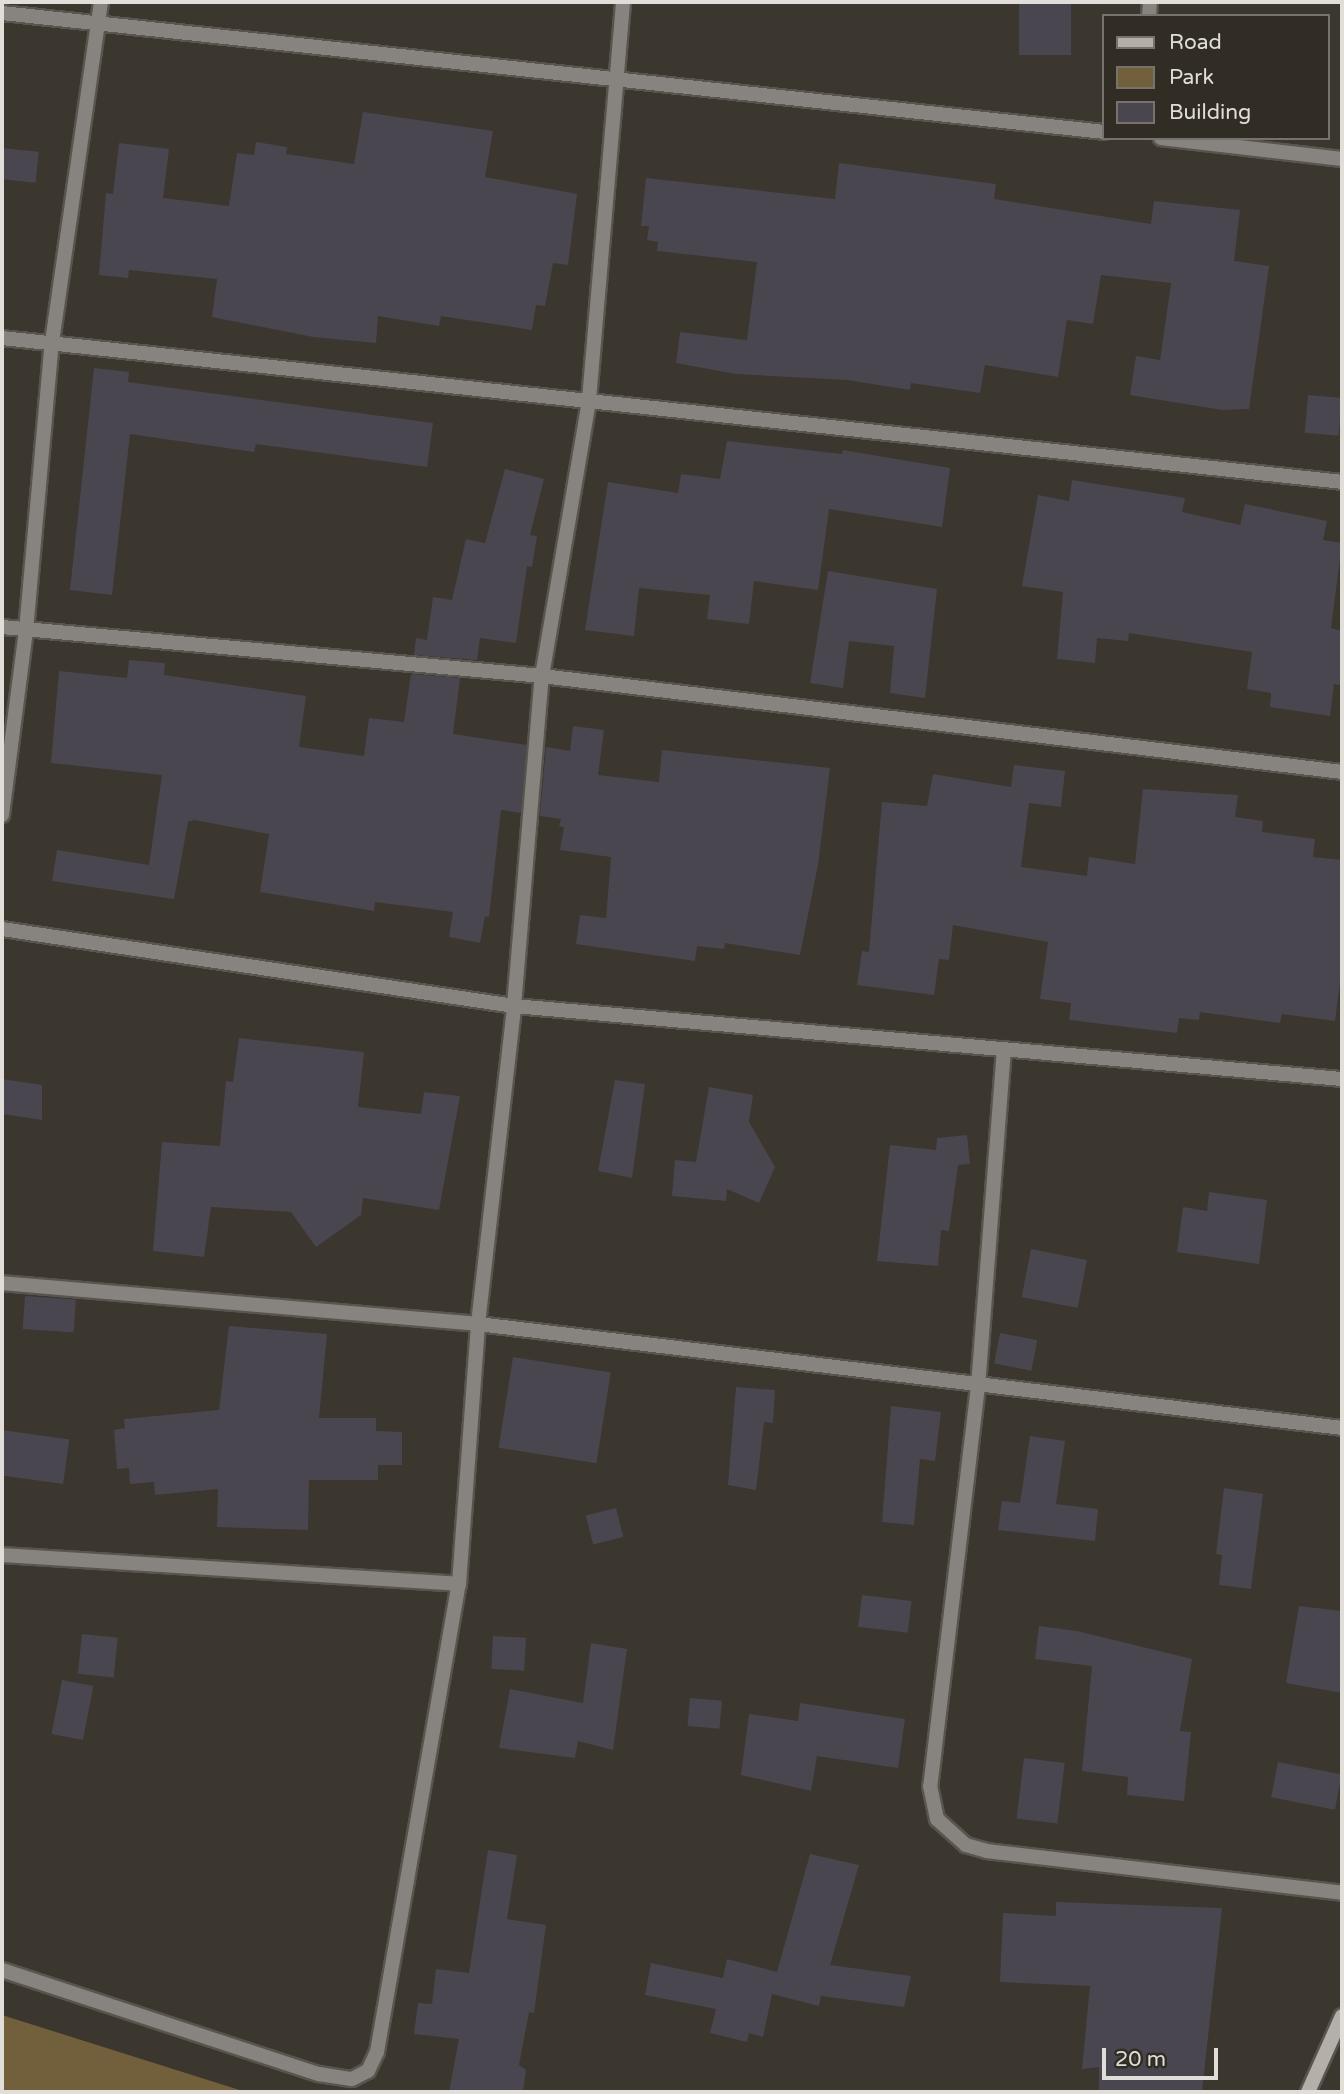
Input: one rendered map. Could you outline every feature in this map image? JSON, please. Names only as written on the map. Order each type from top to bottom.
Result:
[{"type":"main road","points":[[1308,2092],[1342,2016]]},
{"type":"street","points":[[2,815],[26,631],[52,342],[101,2]]},
{"type":"street","points":[[2,1970],[319,2074],[352,2079],[368,2071],[385,2021],[459,1584],[478,1324],[514,1006],[542,676],[589,400],[623,2]]},
{"type":"street","points":[[2,13],[1102,132]]},
{"type":"street","points":[[1178,140],[1342,159]]},
{"type":"street","points":[[2,338],[1342,482]]},
{"type":"street","points":[[2,627],[542,676],[1342,772]]},
{"type":"street","points":[[2,929],[514,1006],[1342,1079]]},
{"type":"street","points":[[1004,1049],[978,1386],[930,1786],[941,1825],[965,1845],[987,1851],[1342,1893]]},
{"type":"street","points":[[2,1283],[478,1324],[1342,1428]]},
{"type":"street","points":[[2,1555],[459,1584]]},
{"type":"green space","points":[[2,2015],[246,2092],[2,2092]]},
{"type":"building","points":[[1019,2],[1071,2],[1071,55],[1019,55]]},
{"type":"building","points":[[363,112],[493,131],[485,177],[577,194],[568,265],[553,263],[545,306],[536,305],[532,330],[441,316],[439,326],[378,316],[376,343],[313,337],[212,317],[217,279],[129,270],[128,278],[99,275],[106,193],[113,194],[119,143],[169,149],[163,198],[229,206],[237,153],[254,155],[256,142],[287,147],[286,154],[354,164]]},
{"type":"building","points":[[2,148],[39,152],[36,183],[2,179]]},
{"type":"building","points":[[839,163],[996,184],[994,199],[1151,224],[1154,201],[1240,210],[1234,261],[1269,266],[1249,409],[1222,410],[1130,395],[1136,356],[1160,360],[1171,283],[1101,275],[1093,324],[1067,320],[1058,377],[985,365],[980,393],[911,383],[910,390],[847,380],[736,374],[676,363],[680,332],[747,340],[757,262],[657,251],[658,242],[647,240],[649,226],[641,226],[646,178],[835,199]]},
{"type":"building","points":[[94,368],[129,372],[128,382],[433,423],[427,467],[256,444],[254,452],[130,434],[112,595],[70,590]]},
{"type":"building","points":[[1308,395],[1342,398],[1339,436],[1305,433]]},
{"type":"building","points":[[727,441],[842,454],[843,450],[950,468],[942,527],[829,509],[818,590],[754,581],[749,624],[707,619],[710,595],[639,588],[634,636],[585,630],[608,482],[678,493],[681,474],[720,479]]},
{"type":"building","points":[[505,469],[544,479],[530,535],[537,536],[532,567],[527,566],[516,643],[480,638],[477,660],[414,655],[416,638],[427,640],[433,597],[452,600],[466,539],[485,543]]},
{"type":"building","points":[[1072,480],[1185,498],[1182,512],[1240,525],[1245,504],[1327,521],[1323,540],[1342,543],[1331,628],[1342,631],[1342,686],[1334,684],[1330,716],[1270,707],[1271,693],[1247,689],[1252,652],[1129,633],[1128,641],[1097,638],[1095,663],[1057,659],[1063,592],[1022,586],[1038,495],[1069,501]]},
{"type":"building","points":[[828,571],[937,589],[925,698],[890,693],[894,646],[849,641],[843,688],[810,683]]},
{"type":"building","points":[[129,660],[165,663],[164,675],[306,696],[299,747],[364,756],[369,718],[404,722],[411,674],[460,678],[453,734],[527,745],[521,813],[501,810],[489,917],[485,916],[480,943],[449,937],[453,912],[375,902],[374,911],[260,892],[269,834],[194,820],[188,822],[174,899],[52,881],[57,850],[149,865],[162,775],[51,763],[59,671],[127,678]]},
{"type":"building","points":[[573,726],[604,730],[598,775],[659,782],[662,750],[830,768],[818,865],[800,955],[725,943],[724,949],[697,946],[695,961],[576,944],[580,915],[606,918],[611,857],[560,850],[564,827],[559,826],[561,819],[540,816],[546,747],[570,751]]},
{"type":"building","points":[[1014,765],[1065,771],[1061,807],[1029,803],[1021,867],[1087,876],[1089,857],[1135,864],[1143,789],[1238,795],[1235,817],[1263,821],[1262,832],[1315,839],[1313,857],[1342,860],[1342,967],[1335,1021],[1282,1014],[1280,1023],[1200,1012],[1199,1020],[1179,1018],[1177,1033],[1069,1020],[1071,1003],[1040,999],[1048,942],[953,925],[949,960],[939,959],[934,995],[857,985],[862,951],[869,952],[882,802],[927,806],[933,774],[1011,787]]},
{"type":"building","points":[[239,1038],[364,1052],[358,1107],[421,1114],[424,1092],[460,1096],[439,1210],[363,1198],[361,1215],[316,1247],[291,1212],[211,1207],[204,1257],[153,1251],[162,1142],[220,1146],[226,1081],[233,1082]]},
{"type":"building","points":[[2,1079],[42,1085],[42,1120],[2,1114]]},
{"type":"building","points":[[615,1080],[645,1084],[632,1178],[598,1171]]},
{"type":"building","points":[[709,1087],[753,1095],[749,1122],[775,1167],[759,1203],[727,1189],[726,1201],[672,1196],[675,1160],[696,1162]]},
{"type":"building","points":[[967,1135],[970,1164],[958,1165],[949,1231],[941,1230],[938,1266],[877,1261],[890,1145],[936,1150],[937,1138]]},
{"type":"building","points":[[1209,1192],[1267,1200],[1259,1264],[1177,1252],[1183,1207],[1207,1211]]},
{"type":"building","points":[[1031,1249],[1087,1260],[1078,1308],[1022,1297]]},
{"type":"building","points":[[25,1296],[76,1300],[74,1332],[23,1329]]},
{"type":"building","points":[[229,1326],[327,1334],[319,1418],[376,1418],[376,1431],[402,1432],[402,1465],[378,1465],[378,1480],[309,1480],[308,1530],[217,1527],[218,1489],[155,1495],[154,1482],[130,1484],[129,1468],[117,1469],[114,1430],[125,1428],[124,1419],[219,1410]]},
{"type":"building","points":[[1000,1333],[1037,1340],[1031,1371],[994,1363]]},
{"type":"building","points":[[513,1357],[611,1372],[596,1463],[499,1448]]},
{"type":"building","points":[[736,1387],[775,1390],[773,1423],[764,1422],[756,1490],[728,1485]]},
{"type":"building","points":[[891,1406],[941,1412],[935,1461],[920,1459],[914,1525],[882,1522]]},
{"type":"building","points":[[2,1430],[69,1439],[63,1484],[2,1475]]},
{"type":"building","points":[[1030,1436],[1065,1441],[1056,1504],[1098,1509],[1095,1541],[998,1530],[1002,1501],[1020,1503]]},
{"type":"building","points":[[1224,1488],[1263,1494],[1251,1589],[1219,1585],[1222,1555],[1216,1554]]},
{"type":"building","points":[[616,1508],[623,1537],[593,1545],[586,1515]]},
{"type":"building","points":[[862,1595],[912,1601],[908,1633],[858,1627]]},
{"type":"building","points":[[1299,1606],[1342,1611],[1342,1693],[1286,1683]]},
{"type":"building","points":[[1039,1626],[1077,1631],[1192,1659],[1180,1731],[1191,1732],[1184,1801],[1127,1795],[1128,1777],[1082,1771],[1092,1666],[1035,1659]]},
{"type":"building","points":[[82,1634],[118,1638],[114,1678],[78,1674]]},
{"type":"building","points":[[493,1636],[526,1638],[524,1671],[491,1669]]},
{"type":"building","points":[[591,1643],[627,1649],[613,1750],[578,1741],[575,1758],[499,1748],[510,1689],[583,1703]]},
{"type":"building","points":[[62,1680],[93,1686],[83,1740],[52,1734]]},
{"type":"building","points":[[690,1698],[722,1701],[719,1729],[688,1726]]},
{"type":"building","points":[[800,1703],[905,1719],[898,1768],[817,1756],[811,1791],[741,1775],[749,1714],[798,1721]]},
{"type":"building","points":[[1024,1758],[1065,1763],[1057,1824],[1017,1819]]},
{"type":"building","points":[[1278,1762],[1342,1774],[1335,1810],[1271,1797]]},
{"type":"building","points":[[488,1850],[517,1855],[507,1919],[546,1925],[534,2013],[529,2012],[519,2065],[526,2070],[523,2092],[449,2092],[459,2039],[414,2034],[418,2003],[432,2004],[436,1969],[469,1973]]},
{"type":"building","points":[[810,1854],[859,1865],[830,1965],[911,1976],[904,2007],[821,1996],[819,2006],[772,1994],[763,2037],[749,2033],[747,2042],[710,2033],[716,2009],[645,1995],[651,1963],[723,1978],[727,1959],[777,1972]]},
{"type":"building","points":[[1056,1902],[1222,1908],[1202,2092],[1099,2092],[1099,2067],[1082,2069],[1090,1986],[1000,1982],[1003,1913],[1056,1916]]}]
